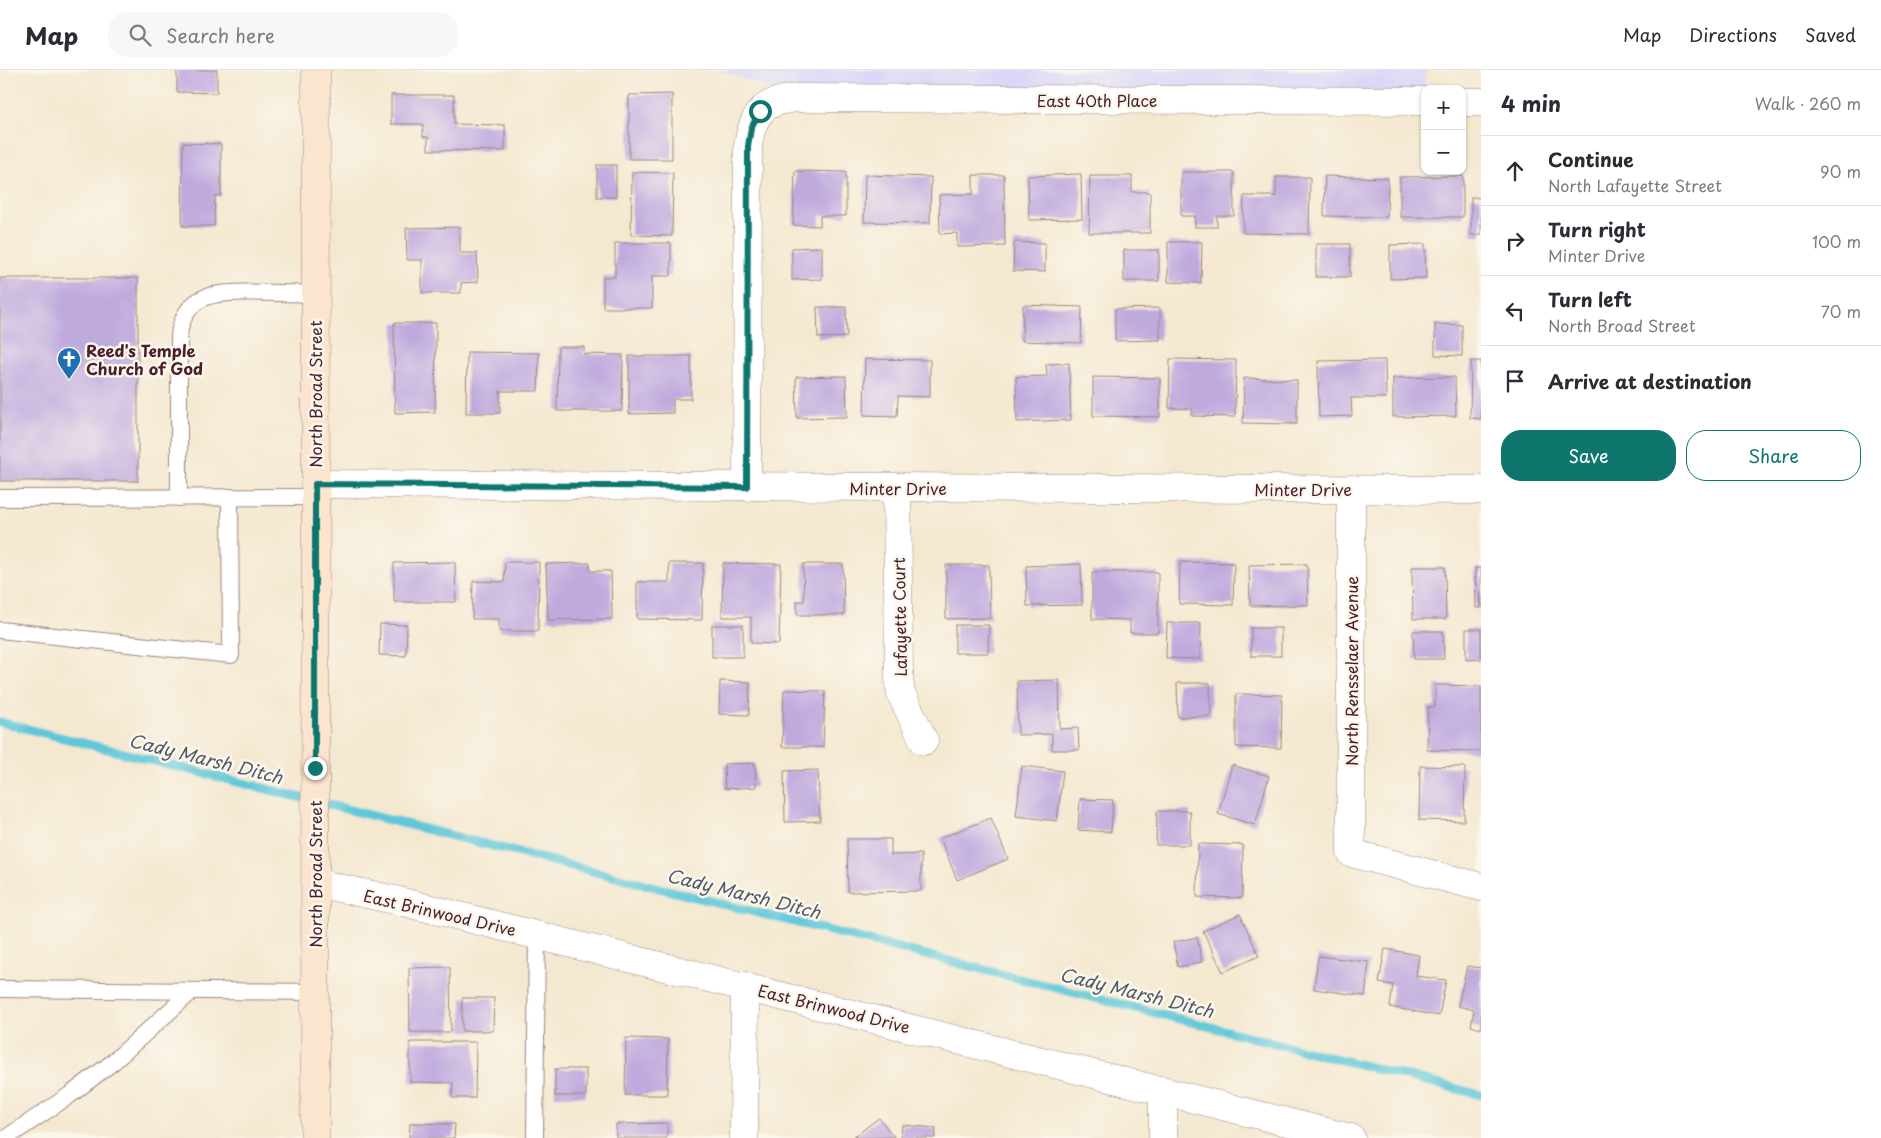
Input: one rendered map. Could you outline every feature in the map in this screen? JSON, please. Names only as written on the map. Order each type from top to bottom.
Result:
[{"type":"street","name":"North Broad Street","points":[[315,1138],[316,70]]},
{"type":"street","name":"East 40th Place","points":[[747,487],[748,146],[751,128],[760,111],[770,103],[799,98],[1421,101]]},
{"type":"street","points":[[1466,102],[1481,102]]},
{"type":"street","name":"Minter Drive","points":[[315,491],[747,487],[1481,490]]},
{"type":"street","name":"Lafayette Court","points":[[897,488],[899,679],[901,694],[924,740]]},
{"type":"street","name":"North Rensselaer Avenue","points":[[1351,489],[1350,853],[1481,887]]},
{"type":"street","name":"East Brinwood Drive","points":[[316,883],[745,986],[1351,1138]]},
{"type":"street","points":[[744,1138],[745,986]]},
{"type":"street","points":[[1163,1090],[1163,1138]]},
{"type":"lane","points":[[179,498],[179,337],[180,325],[187,312],[205,297],[222,294],[315,294]]},
{"type":"lane","points":[[0,498],[230,497],[315,491]]},
{"type":"lane","points":[[0,630],[231,655],[230,497]]},
{"type":"lane","points":[[535,1138],[537,935]]},
{"type":"lane","points":[[0,989],[315,992]]},
{"type":"lane","points":[[6,1138],[70,1095],[113,1062],[192,991]]},
{"type":"shaded area","points":[[717,70],[1425,70],[1425,85],[1421,85],[1421,101],[799,98]]},
{"type":"building","points":[[177,70],[217,70],[217,93],[177,92]]},
{"type":"building","points":[[672,94],[672,159],[629,159],[629,95]]},
{"type":"building","points":[[391,95],[454,95],[454,124],[505,125],[505,151],[428,150],[428,137],[423,137],[423,124],[391,124]]},
{"type":"building","points":[[183,143],[221,144],[221,196],[215,196],[214,226],[182,226]]},
{"type":"building","points":[[597,165],[616,165],[616,197],[597,197]]},
{"type":"building","points":[[795,171],[846,172],[846,216],[820,216],[820,226],[793,225]]},
{"type":"building","points":[[632,172],[673,173],[672,236],[631,235]]},
{"type":"building","points":[[1181,172],[1234,172],[1234,216],[1217,216],[1217,227],[1195,227],[1195,216],[1181,216]]},
{"type":"building","points":[[1081,174],[1082,219],[1029,220],[1028,176]]},
{"type":"building","points":[[865,175],[931,177],[930,223],[864,222]]},
{"type":"building","points":[[973,175],[1004,175],[1005,246],[957,247],[957,233],[940,234],[939,195],[973,194]]},
{"type":"building","points":[[1090,176],[1132,176],[1132,192],[1150,192],[1150,233],[1089,233]]},
{"type":"building","points":[[1325,176],[1388,178],[1387,217],[1324,216]]},
{"type":"building","points":[[1463,176],[1463,217],[1400,217],[1400,177]]},
{"type":"building","points":[[1276,177],[1310,177],[1309,234],[1243,233],[1244,196],[1276,196]]},
{"type":"building","points":[[1471,197],[1481,198],[1481,235],[1471,235]]},
{"type":"building","points":[[460,227],[460,253],[477,253],[478,282],[461,283],[461,293],[422,293],[422,260],[407,260],[406,228]]},
{"type":"building","points":[[1014,242],[1045,243],[1045,272],[1013,271]]},
{"type":"building","points":[[1168,242],[1202,242],[1201,283],[1168,282]]},
{"type":"building","points":[[615,243],[671,243],[671,276],[652,276],[652,308],[603,308],[603,277],[615,277]]},
{"type":"building","points":[[1316,244],[1350,244],[1350,277],[1316,277]]},
{"type":"building","points":[[1425,244],[1426,278],[1390,279],[1390,245]]},
{"type":"building","points":[[822,247],[822,279],[792,280],[792,248]]},
{"type":"building","points":[[1124,250],[1159,250],[1159,281],[1124,281]]},
{"type":"building","name":"Reed's Temple Church of God","points":[[0,278],[138,278],[138,481],[0,481]]},
{"type":"building","points":[[1023,305],[1082,307],[1081,343],[1022,341]]},
{"type":"building","points":[[817,307],[846,307],[847,337],[818,338]]},
{"type":"building","points":[[1160,308],[1160,340],[1115,341],[1115,309]]},
{"type":"building","points":[[394,323],[436,323],[435,412],[395,413]]},
{"type":"building","points":[[1435,324],[1462,325],[1462,356],[1435,355]]},
{"type":"building","points":[[558,347],[584,347],[584,354],[623,355],[622,411],[557,411]]},
{"type":"building","points":[[467,352],[539,353],[538,391],[500,391],[500,413],[466,413]]},
{"type":"building","points":[[629,356],[691,356],[691,399],[673,399],[673,413],[629,414]]},
{"type":"building","points":[[865,359],[930,360],[930,397],[898,396],[897,416],[864,415]]},
{"type":"building","points":[[1170,359],[1236,360],[1235,417],[1192,416],[1192,409],[1169,408]]},
{"type":"building","points":[[1385,360],[1386,398],[1351,398],[1352,416],[1319,417],[1318,361]]},
{"type":"building","points":[[1471,361],[1481,361],[1481,419],[1470,418]]},
{"type":"building","points":[[1069,363],[1071,420],[1017,422],[1016,377],[1047,376],[1046,364]]},
{"type":"building","points":[[846,376],[847,417],[797,418],[796,377]]},
{"type":"building","points":[[1093,377],[1160,378],[1160,417],[1093,416]]},
{"type":"building","points":[[1455,377],[1456,416],[1393,417],[1393,378]]},
{"type":"building","points":[[1244,378],[1297,380],[1297,424],[1243,423]]},
{"type":"building","points":[[455,562],[456,602],[394,602],[394,563]]},
{"type":"building","points":[[505,562],[539,562],[538,631],[499,631],[499,619],[472,619],[473,581],[504,582]]},
{"type":"building","points":[[1180,562],[1234,563],[1233,605],[1179,604]]},
{"type":"building","points":[[590,563],[590,571],[611,571],[612,619],[548,620],[546,564]]},
{"type":"building","points":[[669,563],[703,563],[702,620],[637,619],[637,582],[669,582]]},
{"type":"building","points":[[723,563],[781,564],[779,644],[751,643],[751,617],[722,617]]},
{"type":"building","points":[[803,564],[843,564],[844,615],[797,615],[797,601],[804,601]]},
{"type":"building","points":[[1081,564],[1082,605],[1027,606],[1026,566]]},
{"type":"building","points":[[1307,564],[1308,605],[1250,606],[1249,565]]},
{"type":"building","points":[[946,565],[989,565],[990,618],[946,619]]},
{"type":"building","points":[[1412,567],[1445,567],[1446,619],[1413,619]]},
{"type":"building","points":[[1475,568],[1481,568],[1481,608],[1476,608]]},
{"type":"building","points":[[1092,572],[1158,572],[1158,633],[1130,633],[1130,620],[1092,619]]},
{"type":"building","points":[[1167,623],[1201,623],[1200,659],[1166,658]]},
{"type":"building","points":[[380,624],[407,625],[406,656],[379,655]]},
{"type":"building","points":[[712,625],[743,625],[743,657],[712,657]]},
{"type":"building","points":[[955,625],[989,625],[988,653],[955,653]]},
{"type":"building","points":[[1251,628],[1281,628],[1281,656],[1251,656]]},
{"type":"building","points":[[1466,629],[1481,629],[1481,659],[1466,660]]},
{"type":"building","points":[[1413,631],[1443,631],[1444,659],[1414,659]]},
{"type":"building","points":[[1059,680],[1060,729],[1078,728],[1079,750],[1052,750],[1052,734],[1018,735],[1017,681]]},
{"type":"building","points":[[720,681],[750,682],[749,715],[719,714]]},
{"type":"building","points":[[1177,683],[1210,683],[1211,716],[1178,717]]},
{"type":"building","points":[[1435,685],[1481,686],[1481,751],[1427,750],[1428,707],[1435,707]]},
{"type":"building","points":[[784,690],[825,691],[823,747],[782,747]]},
{"type":"building","points":[[1236,694],[1282,695],[1281,748],[1236,747]]},
{"type":"building","points":[[755,763],[756,787],[725,789],[724,764]]},
{"type":"building","points":[[1232,765],[1269,776],[1255,825],[1218,814]]},
{"type":"building","points":[[1022,766],[1063,771],[1057,821],[1016,816]]},
{"type":"building","points":[[1420,766],[1465,767],[1464,821],[1419,820]]},
{"type":"building","points":[[818,770],[820,821],[785,822],[784,771]]},
{"type":"building","points":[[1080,799],[1113,800],[1111,832],[1078,830]]},
{"type":"building","points":[[1157,811],[1190,811],[1190,845],[1156,845]]},
{"type":"building","points":[[991,818],[1008,859],[957,880],[940,838]]},
{"type":"building","points":[[847,839],[891,839],[891,855],[921,854],[921,891],[848,892]]},
{"type":"building","points":[[1198,844],[1243,845],[1242,898],[1197,897]]},
{"type":"building","points":[[1240,914],[1259,956],[1223,972],[1203,931]]},
{"type":"building","points":[[1197,937],[1202,962],[1178,967],[1173,942]]},
{"type":"building","points":[[1385,949],[1419,955],[1416,976],[1446,980],[1439,1016],[1390,1007],[1393,985],[1379,983]]},
{"type":"building","points":[[1318,956],[1369,962],[1365,996],[1314,989]]},
{"type":"building","points":[[1467,966],[1481,968],[1481,1029],[1471,1026],[1474,1010],[1458,1006]]},
{"type":"building","points":[[450,967],[451,1032],[410,1032],[409,968]]},
{"type":"building","points":[[462,998],[494,998],[493,1031],[462,1031]]},
{"type":"building","points":[[626,1038],[668,1039],[667,1095],[625,1095]]},
{"type":"building","points":[[410,1042],[476,1042],[475,1098],[452,1098],[453,1083],[410,1082]]},
{"type":"building","points":[[555,1069],[586,1069],[586,1096],[555,1096]]},
{"type":"building","points":[[879,1118],[894,1137],[852,1138]]},
{"type":"building","points":[[410,1123],[455,1124],[454,1138],[409,1138]]},
{"type":"building","points":[[667,1123],[667,1138],[616,1138],[616,1124]]},
{"type":"building","points":[[902,1125],[936,1128],[935,1138],[901,1138]]},
{"type":"waterway","name":"Cady Marsh Ditch","points":[[0,722],[1481,1095]]},
{"type":"place","name":"Reed's Temple Church of God","points":[[69,380]]},
{"type":"route","points":[[315,768],[315,484],[747,487],[748,146],[751,128],[760,111]]}]
